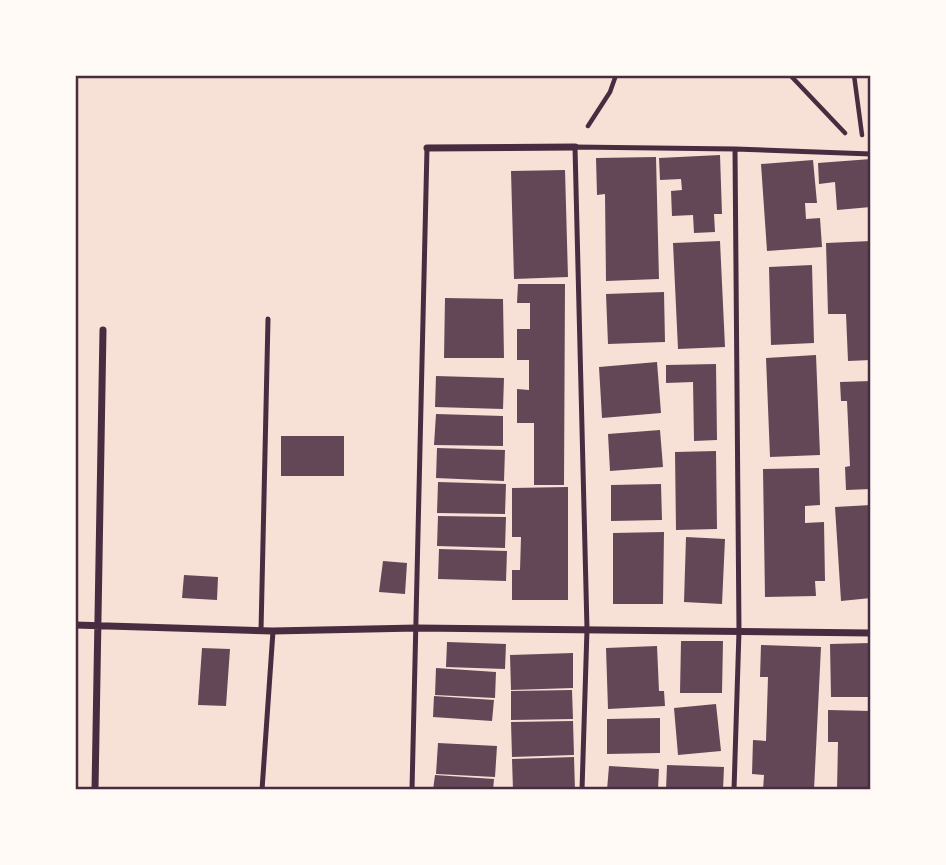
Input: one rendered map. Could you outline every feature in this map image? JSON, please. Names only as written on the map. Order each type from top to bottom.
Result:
[{"type":"street","points":[[427,148],[575,147]]},
{"type":"street","points":[[95,790],[103,330]]},
{"type":"street","points":[[75,625],[261,631],[416,628],[871,633]]},
{"type":"lane","points":[[582,790],[587,629],[575,147],[868,154]]},
{"type":"lane","points":[[412,790],[427,148]]},
{"type":"lane","points":[[734,790],[739,631],[735,149]]},
{"type":"lane","points":[[261,631],[268,319]]},
{"type":"lane","points":[[262,790],[273,631]]},
{"type":"path","points":[[575,147],[610,92],[616,75]]},
{"type":"path","points":[[790,75],[868,154]]},
{"type":"path","points":[[854,75],[868,154]]},
{"type":"building","points":[[720,155],[722,214],[714,214],[715,232],[694,233],[693,215],[672,216],[671,191],[682,190],[681,179],[660,180],[659,158]]},
{"type":"building","points":[[656,157],[659,279],[606,281],[605,194],[597,195],[596,158]]},
{"type":"building","points":[[871,159],[871,207],[837,210],[835,182],[819,184],[818,163]]},
{"type":"building","points":[[813,160],[817,203],[805,203],[806,219],[820,218],[822,247],[767,251],[761,164]]},
{"type":"building","points":[[565,170],[568,277],[514,279],[511,171]]},
{"type":"building","points":[[720,241],[725,347],[678,349],[673,243]]},
{"type":"building","points":[[871,241],[871,360],[848,361],[846,314],[828,314],[826,243]]},
{"type":"building","points":[[812,265],[814,343],[771,345],[769,267]]},
{"type":"building","points":[[518,284],[565,284],[564,485],[534,485],[534,423],[517,423],[517,389],[529,390],[529,360],[517,360],[517,329],[530,329],[530,303],[517,303]]},
{"type":"building","points":[[664,292],[665,342],[608,344],[606,294]]},
{"type":"building","points":[[445,298],[503,299],[504,358],[444,358]]},
{"type":"building","points":[[816,355],[820,455],[770,457],[766,358]]},
{"type":"building","points":[[657,362],[661,413],[602,418],[599,367]]},
{"type":"building","points":[[716,364],[717,440],[694,441],[693,382],[666,383],[666,365]]},
{"type":"building","points":[[436,376],[504,378],[503,409],[435,407]]},
{"type":"building","points":[[871,381],[871,489],[846,490],[845,467],[850,466],[847,401],[841,401],[840,382]]},
{"type":"building","points":[[436,414],[503,416],[503,446],[434,445]]},
{"type":"building","points":[[660,430],[663,467],[610,471],[608,434]]},
{"type":"building","points":[[281,436],[344,436],[344,476],[281,476]]},
{"type":"building","points":[[437,448],[505,450],[504,481],[436,478]]},
{"type":"building","points":[[716,451],[717,529],[676,530],[675,452]]},
{"type":"building","points":[[819,468],[820,505],[805,506],[805,523],[824,522],[825,581],[815,581],[816,596],[765,597],[763,469]]},
{"type":"building","points":[[438,482],[506,484],[505,514],[437,513]]},
{"type":"building","points":[[661,484],[662,520],[611,521],[611,485]]},
{"type":"building","points":[[568,487],[568,600],[512,600],[512,570],[520,570],[521,537],[512,537],[512,488]]},
{"type":"building","points":[[871,505],[871,598],[841,601],[835,507]]},
{"type":"building","points":[[438,516],[506,517],[505,548],[437,546]]},
{"type":"building","points":[[664,532],[663,604],[613,604],[613,533]]},
{"type":"building","points":[[686,537],[725,539],[722,604],[684,602]]},
{"type":"building","points":[[439,549],[507,551],[506,581],[438,579]]},
{"type":"building","points":[[383,561],[407,563],[405,594],[379,592]]},
{"type":"building","points":[[184,575],[218,577],[217,600],[182,598]]},
{"type":"building","points":[[681,641],[723,641],[722,693],[680,693]]},
{"type":"building","points":[[447,642],[506,644],[505,669],[446,667]]},
{"type":"building","points":[[871,643],[871,697],[831,697],[830,644]]},
{"type":"building","points":[[761,645],[821,647],[814,790],[763,790],[764,775],[752,774],[753,740],[766,741],[768,677],[760,677]]},
{"type":"building","points":[[657,646],[659,691],[664,691],[665,706],[608,709],[606,648]]},
{"type":"building","points":[[202,648],[230,649],[226,706],[198,705]]},
{"type":"building","points":[[573,653],[573,688],[511,690],[510,655]]},
{"type":"building","points":[[436,668],[496,672],[495,698],[435,695]]},
{"type":"building","points":[[572,690],[573,719],[511,720],[511,691]]},
{"type":"building","points":[[434,696],[494,700],[492,721],[433,717]]},
{"type":"building","points":[[716,704],[721,751],[678,755],[674,708]]},
{"type":"building","points":[[828,710],[871,711],[871,790],[837,790],[838,742],[828,742]]},
{"type":"building","points":[[660,718],[660,753],[607,754],[607,719]]},
{"type":"building","points":[[573,721],[574,755],[512,757],[511,722]]},
{"type":"building","points":[[438,743],[497,746],[495,777],[436,774]]},
{"type":"building","points":[[574,757],[575,790],[513,790],[512,759]]},
{"type":"building","points":[[667,765],[724,767],[723,790],[666,790]]},
{"type":"building","points":[[609,766],[659,769],[658,790],[607,790]]},
{"type":"building","points":[[435,775],[494,779],[493,790],[433,790]]}]
